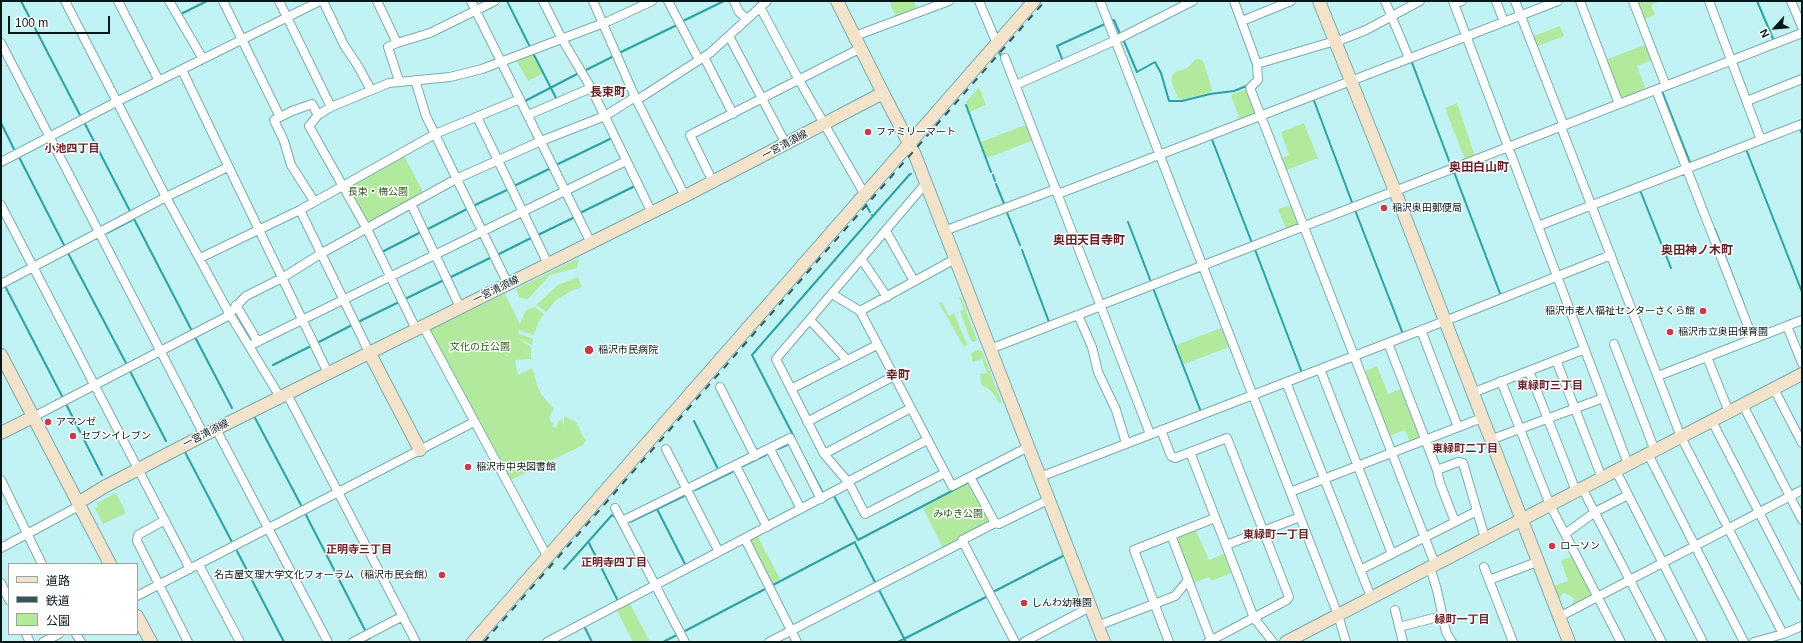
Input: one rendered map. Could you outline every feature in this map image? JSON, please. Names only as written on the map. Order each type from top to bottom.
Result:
[{"type":"street","points":[[65,1],[118,101],[166,197],[229,313],[249,346],[283,395],[338,492],[416,642]]},
{"type":"street","points":[[118,1],[159,81]]},
{"type":"street","points":[[169,1],[203,59]]},
{"type":"street","points":[[223,1],[280,117]]},
{"type":"street","points":[[279,1],[331,107]]},
{"type":"street","points":[[1,162],[118,101],[321,1],[344,45],[358,66],[371,90]]},
{"type":"street","points":[[377,1],[397,43]]},
{"type":"street","points":[[471,1],[591,243]]},
{"type":"street","points":[[399,81],[388,47],[430,33],[495,1]]},
{"type":"street","points":[[543,1],[562,39],[591,88],[652,213]]},
{"type":"street","points":[[593,1],[636,98],[686,196]]},
{"type":"street","points":[[547,556],[474,422],[390,276],[367,229],[309,126],[318,115],[331,107],[389,83],[450,77],[482,69],[602,24],[652,1]]},
{"type":"street","points":[[668,1],[734,114]]},
{"type":"street","points":[[734,1],[739,12],[747,19]]},
{"type":"street","points":[[1,433],[226,317],[246,296],[282,278],[322,253],[456,179],[541,141],[605,116],[701,58],[729,36],[767,1]]},
{"type":"street","points":[[837,1],[909,144],[926,183],[1104,642]]},
{"type":"street","points":[[855,36],[949,1]]},
{"type":"street","points":[[979,1],[996,44]]},
{"type":"street","points":[[473,642],[1034,1]]},
{"type":"street","points":[[1100,1],[1338,615],[1346,642]]},
{"type":"street","points":[[1016,85],[1116,40],[1192,1]]},
{"type":"street","points":[[1234,1],[1257,64],[1258,80],[1250,88],[1425,538],[1446,632],[1452,642]]},
{"type":"street","points":[[1242,21],[1292,1]]},
{"type":"street","points":[[1319,1],[1395,191],[1569,642]]},
{"type":"street","points":[[1385,1],[1393,16],[1409,58]]},
{"type":"street","points":[[1257,64],[1335,42],[1393,16],[1420,1]]},
{"type":"street","points":[[1496,1],[1504,22]]},
{"type":"street","points":[[1516,1],[1681,437],[1783,634]]},
{"type":"street","points":[[944,232],[1160,155],[1558,1]]},
{"type":"street","points":[[1580,1],[1619,104]]},
{"type":"street","points":[[1633,1],[1666,86]]},
{"type":"street","points":[[1709,1],[1761,140]]},
{"type":"street","points":[[1791,1],[1802,26]]},
{"type":"street","points":[[1456,2],[1466,36],[1628,464]]},
{"type":"street","points":[[760,7],[799,80],[865,195]]},
{"type":"street","points":[[990,349],[1202,265],[1508,148],[1802,33]]},
{"type":"street","points":[[729,36],[786,144]]},
{"type":"street","points":[[1,43],[204,435]]},
{"type":"street","points":[[713,182],[690,135],[734,114],[861,48]]},
{"type":"street","points":[[1005,58],[1150,434]]},
{"type":"street","points":[[182,70],[328,373]]},
{"type":"street","points":[[1747,101],[1802,79]]},
{"type":"street","points":[[415,80],[426,116],[508,284]]},
{"type":"street","points":[[528,115],[591,88]]},
{"type":"street","points":[[1656,90],[1753,339]]},
{"type":"street","name":"一宮清須線","points":[[79,505],[138,469],[204,435],[686,196],[883,93]]},
{"type":"street","points":[[200,258],[300,210],[435,134],[520,99]]},
{"type":"street","points":[[314,201],[291,165],[284,141],[274,120],[312,104],[318,115]]},
{"type":"street","points":[[477,117],[548,264]]},
{"type":"street","points":[[1538,226],[1802,125]]},
{"type":"street","points":[[249,346],[626,161]]},
{"type":"street","points":[[1,284],[166,197],[228,167]]},
{"type":"street","points":[[926,183],[862,260],[776,359],[824,454],[849,483],[866,514],[945,473]]},
{"type":"street","points":[[411,204],[460,307]]},
{"type":"street","points":[[1,205],[166,520],[190,569]]},
{"type":"street","points":[[300,210],[369,352],[420,450]]},
{"type":"street","points":[[886,231],[914,281]]},
{"type":"street","points":[[1040,477],[1445,321],[1611,255]]},
{"type":"street","points":[[860,311],[955,259]]},
{"type":"street","points":[[862,260],[887,297]]},
{"type":"street","points":[[832,294],[860,311],[952,486],[1028,447]]},
{"type":"street","points":[[236,305],[258,342]]},
{"type":"street","points":[[1078,315],[1092,346],[1098,372],[1116,410],[1126,444]]},
{"type":"street","points":[[810,320],[847,360]]},
{"type":"street","points":[[1658,376],[1802,320]]},
{"type":"street","points":[[1787,326],[1802,363]]},
{"type":"street","points":[[1421,330],[1458,426]]},
{"type":"street","points":[[1388,343],[1437,470],[1440,483],[1455,522]]},
{"type":"street","points":[[791,389],[877,344]]},
{"type":"street","points":[[1614,344],[1652,452],[1695,546],[1744,642]]},
{"type":"street","points":[[1472,393],[1585,349]]},
{"type":"street","points":[[1,355],[5,374],[33,417],[109,563]]},
{"type":"street","points":[[1707,357],[1729,412]]},
{"type":"street","points":[[1556,360],[1602,478]]},
{"type":"street","points":[[1320,369],[1392,554]]},
{"type":"street","points":[[1529,371],[1579,490],[1595,512],[1662,642]]},
{"type":"street","points":[[1286,642],[1802,374]]},
{"type":"street","points":[[807,422],[894,376]]},
{"type":"street","points":[[1501,381],[1550,505],[1621,642]]},
{"type":"street","points":[[1286,382],[1371,598]]},
{"type":"street","points":[[720,387],[755,456]]},
{"type":"street","points":[[1774,389],[1802,443]]},
{"type":"street","points":[[1490,440],[1603,398]]},
{"type":"street","points":[[1743,405],[1802,520]]},
{"type":"street","points":[[824,454],[911,408]]},
{"type":"street","points":[[1290,492],[1482,418]]},
{"type":"street","points":[[1712,421],[1802,596]]},
{"type":"street","points":[[138,596],[474,422]]},
{"type":"street","points":[[216,429],[270,528],[328,642]]},
{"type":"street","points":[[1161,430],[1171,456],[1175,458],[1227,438],[1289,598],[1288,600],[1210,641],[1172,535]]},
{"type":"street","points":[[622,521],[790,438],[821,499]]},
{"type":"street","points":[[547,642],[821,499],[849,483],[851,480],[927,440]]},
{"type":"street","points":[[666,449],[720,552]]},
{"type":"street","points":[[770,449],[801,509]]},
{"type":"street","points":[[1190,452],[1254,618],[1273,642]]},
{"type":"street","points":[[1437,470],[1458,462],[1463,463],[1485,538]]},
{"type":"street","points":[[736,466],[767,527]]},
{"type":"street","points":[[1616,471],[1703,642]]},
{"type":"street","points":[[970,477],[995,523]]},
{"type":"street","points":[[1,480],[42,563]]},
{"type":"street","points":[[1559,617],[1802,490]]},
{"type":"street","points":[[1565,534],[1595,512],[1628,496]]},
{"type":"street","points":[[769,642],[963,542],[962,540],[995,523],[999,524],[1048,500]]},
{"type":"street","points":[[1,548],[79,505]]},
{"type":"street","points":[[615,508],[685,642]]},
{"type":"street","points":[[1360,570],[1477,511]]},
{"type":"street","points":[[1226,545],[1300,517]]},
{"type":"street","points":[[1169,642],[1134,550],[1215,518]]},
{"type":"street","points":[[166,520],[138,534],[137,541],[188,642]]},
{"type":"street","points":[[745,539],[797,642]]},
{"type":"street","points":[[963,542],[1014,642]]},
{"type":"street","points":[[1489,580],[1537,562]]},
{"type":"street","points":[[199,565],[240,642]]},
{"type":"street","points":[[1484,567],[1513,642]]},
{"type":"street","points":[[1098,626],[1175,596],[1188,580]]},
{"type":"street","points":[[1,583],[8,598]]},
{"type":"street","points":[[1024,642],[1090,607]]},
{"type":"street","points":[[1395,610],[1403,642]]},
{"type":"street","points":[[353,642],[403,616]]},
{"type":"street","points":[[1400,627],[1442,616]]},
{"type":"street","points":[[138,618],[151,642]]},
{"type":"street","points":[[1754,642],[1783,634],[1802,626]]},
{"type":"street","points":[[43,642],[57,635]]},
{"type":"green space","points":[[889,1],[914,1],[917,9],[896,17]]},
{"type":"green space","points":[[1636,1],[1660,1],[1651,5],[1655,15],[1642,20]]},
{"type":"green space","points":[[1560,26],[1564,36],[1535,47],[1531,37]]},
{"type":"green space","points":[[1647,44],[1653,60],[1637,66],[1646,90],[1620,100],[1605,60]]},
{"type":"green space","points":[[532,53],[542,74],[528,81],[516,60]]},
{"type":"green space","points":[[1195,60],[1202,60],[1204,64],[1212,90],[1211,92],[1182,99],[1178,98],[1171,81],[1173,75],[1175,72],[1187,68]]},
{"type":"green space","points":[[979,87],[986,105],[969,112],[966,102]]},
{"type":"green space","points":[[1247,89],[1258,113],[1240,120],[1231,95]]},
{"type":"green space","points":[[1457,103],[1475,156],[1465,160],[1445,108]]},
{"type":"green space","points":[[1304,123],[1318,158],[1284,171],[1280,159],[1289,155],[1281,132]]},
{"type":"green space","points":[[1028,124],[1034,140],[987,158],[981,142]]},
{"type":"green space","name":"長束・梅公園","points":[[403,154],[423,192],[367,223],[346,187]]},
{"type":"green space","points":[[1293,204],[1300,223],[1286,229],[1278,209]]},
{"type":"green space","points":[[579,258],[577,268],[550,275],[528,299],[520,298],[516,289]]},
{"type":"green space","points":[[578,277],[582,287],[573,290],[556,300],[546,312],[536,305],[558,285]]},
{"type":"green space","name":"文化の丘公園","points":[[505,294],[520,324],[526,310],[535,307],[544,314],[539,321],[534,335],[519,330],[518,333],[533,339],[532,345],[517,337],[531,347],[531,359],[515,360],[518,375],[532,368],[541,394],[554,409],[549,417],[551,422],[554,423],[552,426],[556,428],[558,422],[562,419],[564,432],[564,416],[576,422],[586,440],[583,445],[511,480],[430,330]]},
{"type":"green space","points":[[959,297],[961,297],[977,340],[975,342],[971,341],[960,311],[964,310]]},
{"type":"green space","points":[[942,302],[949,316],[954,313],[967,345],[964,347],[939,303]]},
{"type":"green space","points":[[1224,327],[1232,346],[1184,364],[1176,345]]},
{"type":"green space","points":[[976,350],[982,351],[1002,403],[999,403],[993,393],[981,384],[980,374],[987,373],[982,359],[973,362],[971,354]]},
{"type":"green space","points":[[1377,366],[1388,394],[1403,388],[1421,435],[1420,438],[1410,442],[1405,430],[1389,436],[1363,372]]},
{"type":"green space","name":"みゆき公園","points":[[971,482],[993,522],[943,548],[923,508]]},
{"type":"green space","points":[[116,493],[126,513],[103,524],[95,508],[98,506],[97,503]]},
{"type":"green space","points":[[1196,531],[1209,560],[1224,554],[1231,573],[1211,581],[1209,577],[1194,583],[1177,541],[1178,538]]},
{"type":"green space","points":[[757,535],[780,579],[769,585],[748,540]]},
{"type":"green space","points":[[1573,555],[1593,593],[1592,596],[1571,607],[1574,598],[1563,592],[1558,603],[1551,587],[1568,581],[1561,561]]},
{"type":"green space","points":[[629,602],[650,642],[633,642],[616,609]]},
{"type":"waterway","points":[[21,1],[81,117]]},
{"type":"waterway","points":[[181,14],[207,1]]},
{"type":"waterway","points":[[507,1],[530,47]]},
{"type":"waterway","points":[[681,22],[724,1]]},
{"type":"waterway","points":[[1038,5],[1041,1]]},
{"type":"waterway","points":[[1757,1],[1774,41]]},
{"type":"waterway","points":[[1111,21],[1114,20],[1120,34]]},
{"type":"waterway","points":[[1062,61],[1057,46],[1105,24]]},
{"type":"waterway","points":[[619,53],[677,25]]},
{"type":"waterway","points":[[1123,39],[1137,72],[1155,62],[1161,73],[1169,101],[1182,101],[1210,94],[1234,91],[1249,85]]},
{"type":"waterway","points":[[998,50],[1002,58]]},
{"type":"waterway","points":[[533,53],[556,98]]},
{"type":"waterway","points":[[584,71],[614,56]]},
{"type":"waterway","points":[[1411,60],[1451,166]]},
{"type":"waterway","points":[[525,101],[579,73]]},
{"type":"waterway","points":[[1662,91],[1691,165]]},
{"type":"waterway","points":[[1313,98],[1353,205]]},
{"type":"waterway","points":[[966,105],[991,172]]},
{"type":"waterway","points":[[84,122],[131,213]]},
{"type":"waterway","points":[[1,123],[15,151]]},
{"type":"waterway","points":[[1799,129],[1802,134]]},
{"type":"waterway","points":[[1211,137],[1252,243]]},
{"type":"waterway","points":[[556,165],[612,138]]},
{"type":"waterway","points":[[1748,149],[1746,149],[1802,292]]},
{"type":"waterway","points":[[19,157],[65,247]]},
{"type":"waterway","points":[[514,186],[551,168]]},
{"type":"waterway","points":[[1454,172],[1501,296]]},
{"type":"waterway","points":[[872,215],[873,216],[911,174]]},
{"type":"waterway","points":[[993,175],[995,181]]},
{"type":"waterway","points":[[996,184],[1005,206]]},
{"type":"waterway","points":[[580,213],[635,186]]},
{"type":"waterway","points":[[473,206],[509,189]]},
{"type":"waterway","points":[[1640,190],[1671,268]]},
{"type":"waterway","points":[[865,203],[870,212]]},
{"type":"waterway","points":[[426,230],[467,209]]},
{"type":"waterway","points":[[1006,210],[1020,245]]},
{"type":"waterway","points":[[1355,210],[1403,334]]},
{"type":"waterway","points":[[794,437],[752,355],[873,216]]},
{"type":"waterway","points":[[538,235],[575,217]]},
{"type":"waterway","points":[[107,233],[134,219],[192,331]]},
{"type":"waterway","points":[[1128,222],[1151,282]]},
{"type":"waterway","points":[[1715,229],[1736,285]]},
{"type":"waterway","points":[[382,252],[421,232]]},
{"type":"waterway","points":[[497,255],[533,237]]},
{"type":"waterway","points":[[1254,247],[1302,373]]},
{"type":"waterway","points":[[1022,250],[1049,322]]},
{"type":"waterway","points":[[68,253],[127,365]]},
{"type":"waterway","points":[[449,278],[490,258]]},
{"type":"waterway","points":[[405,299],[444,280]]},
{"type":"waterway","points":[[5,286],[63,398]]},
{"type":"waterway","points":[[1153,288],[1201,412]]},
{"type":"waterway","points":[[1738,289],[1744,305]]},
{"type":"waterway","points":[[358,322],[399,302]]},
{"type":"waterway","points":[[317,343],[352,325]]},
{"type":"waterway","points":[[195,337],[232,408]]},
{"type":"waterway","points":[[273,365],[311,346]]},
{"type":"waterway","points":[[130,371],[166,441]]},
{"type":"waterway","points":[[66,404],[102,475]]},
{"type":"waterway","points":[[254,416],[302,507]]},
{"type":"waterway","points":[[694,421],[719,471]]},
{"type":"waterway","points":[[778,449],[787,445]]},
{"type":"waterway","points":[[185,452],[233,544]]},
{"type":"waterway","points":[[743,466],[766,455]]},
{"type":"waterway","points":[[975,479],[1021,455]]},
{"type":"waterway","points":[[805,459],[823,493]]},
{"type":"waterway","points":[[695,490],[732,472]]},
{"type":"waterway","points":[[834,496],[858,540],[969,482]]},
{"type":"waterway","points":[[630,522],[684,496]]},
{"type":"waterway","points":[[657,509],[686,566]]},
{"type":"waterway","points":[[306,515],[366,632]]},
{"type":"waterway","points":[[564,569],[612,515],[615,517]]},
{"type":"waterway","points":[[771,586],[855,542]]},
{"type":"waterway","points":[[589,543],[618,601]]},
{"type":"waterway","points":[[855,543],[876,584]]},
{"type":"waterway","points":[[237,551],[284,642]]},
{"type":"waterway","points":[[993,592],[1063,556]]},
{"type":"waterway","points":[[683,632],[767,588]]},
{"type":"waterway","points":[[878,588],[906,642]]},
{"type":"waterway","points":[[898,642],[988,596]]},
{"type":"waterway","points":[[584,626],[592,642]]},
{"type":"waterway","points":[[663,642],[677,635]]},
{"type":"waterway","points":[[362,642],[370,638]]},
{"type":"railway","points":[[484,642],[1045,1]]},
{"type":"place","name":"ファミリーマート","points":[[868,132]]},
{"type":"place","name":"稲沢奥田郵便局","points":[[1384,208]]},
{"type":"place","name":"稲沢市老人福祉センターさくら館","points":[[1703,311]]},
{"type":"place","name":"稲沢市立奥田保育園","points":[[1670,332]]},
{"type":"place","name":"稲沢市民病院","points":[[589,350]]},
{"type":"place","name":"アマンゼ","points":[[48,422]]},
{"type":"place","name":"セブンイレブン","points":[[73,436]]},
{"type":"place","name":"稲沢市中央図書館","points":[[468,467]]},
{"type":"place","name":"ローソン","points":[[1552,546]]},
{"type":"place","name":"名古屋文理大学文化フォーラム（稲沢市民会館）","points":[[442,575]]},
{"type":"place","name":"しんわ幼稚園","points":[[1024,603]]},
{"type":"district","name":"長束町","points":[[608,93]]},
{"type":"district","name":"小池四丁目","points":[[72,149]]},
{"type":"district","name":"奥田白山町","points":[[1479,168]]},
{"type":"district","name":"奥田天目寺町","points":[[1089,241]]},
{"type":"district","name":"奥田神ノ木町","points":[[1697,251]]},
{"type":"district","name":"幸町","points":[[898,376]]},
{"type":"district","name":"東緑町三丁目","points":[[1550,386]]},
{"type":"district","name":"東緑町二丁目","points":[[1465,449]]},
{"type":"district","name":"東緑町一丁目","points":[[1276,535]]},
{"type":"district","name":"正明寺三丁目","points":[[359,550]]},
{"type":"district","name":"正明寺四丁目","points":[[614,563]]},
{"type":"district","name":"緑町一丁目","points":[[1462,620]]}]
